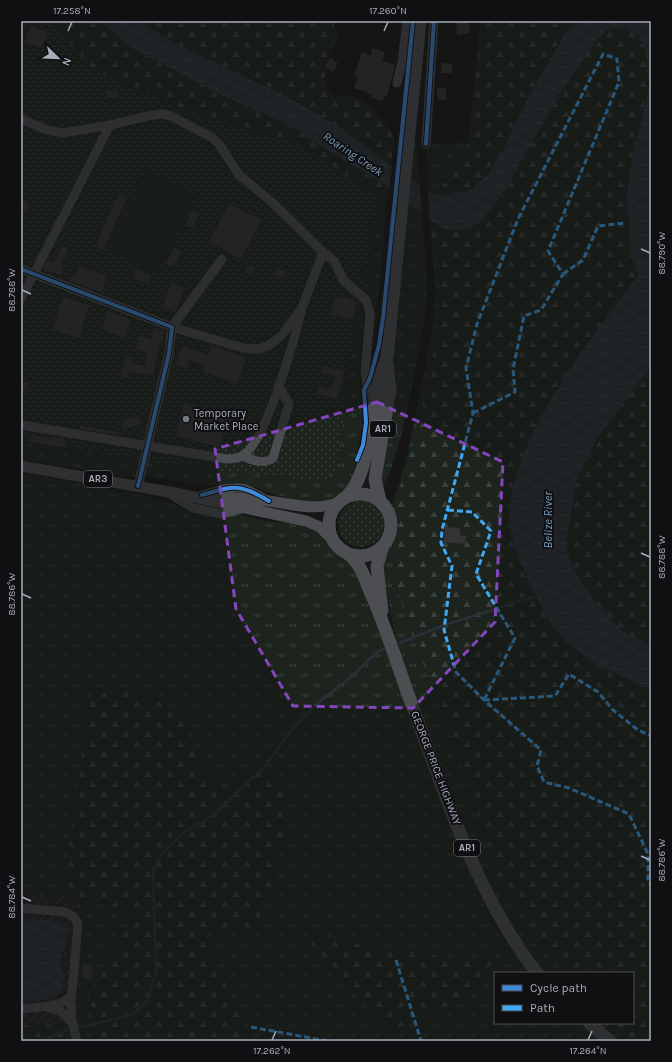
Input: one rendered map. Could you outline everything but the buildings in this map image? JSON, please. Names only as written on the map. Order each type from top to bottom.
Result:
[{"type":"highway","name":"AR1","points":[[343,500],[353,491],[361,475],[375,400],[386,357],[410,138],[420,21]]},
{"type":"highway","name":"AR1","points":[[380,501],[375,479],[390,390],[386,357]]},
{"type":"highway","points":[[361,494],[371,496],[380,501],[389,514],[391,525],[389,536],[383,546],[375,552],[366,555],[356,556],[347,553],[334,541],[330,531],[330,521],[333,510],[343,500],[361,494]]},
{"type":"highway","name":"GEORGE PRICE HIGHWAY","points":[[382,619],[377,566],[383,546]]},
{"type":"highway","name":"GEORGE PRICE HIGHWAY","points":[[347,553],[360,567],[382,619],[415,713],[471,858],[504,926],[536,972]]},
{"type":"highway","points":[[590,1024],[610,1041]]},
{"type":"main road","name":"AR3","points":[[21,466],[171,492],[313,523],[326,531],[334,541]]},
{"type":"main road","name":"AR3","points":[[171,492],[269,501],[310,508],[328,506],[343,500]]},
{"type":"street","points":[[398,83],[407,21]]},
{"type":"street","points":[[426,144],[434,21]]},
{"type":"street","points":[[21,119],[47,130],[63,133],[162,114],[171,116],[196,127],[218,144],[239,175],[274,204],[338,265],[344,281],[361,295],[369,307],[365,370],[367,386],[375,400]]},
{"type":"street","points":[[21,299],[110,125]]},
{"type":"street","points":[[21,425],[226,459],[242,456],[248,452],[258,437],[296,336],[302,308],[323,252]]},
{"type":"street","points":[[138,486],[169,353],[172,327],[222,259]]},
{"type":"street","points":[[21,269],[172,327],[243,348],[260,349],[271,344],[282,335],[302,308]]},
{"type":"street","points":[[242,456],[263,462],[269,461],[272,458],[289,409],[288,400],[278,385]]},
{"type":"street","points":[[21,908],[65,912],[74,917],[78,924],[72,996],[73,1024],[77,1041]]},
{"type":"street","points":[[21,1009],[64,1002],[72,996]]},
{"type":"street","points":[[44,1006],[60,1012],[73,1024]]},
{"type":"highlighted area","points":[[377,402],[503,462],[495,622],[413,708],[293,706],[236,609],[215,449]]},
{"type":"shaded area","points":[[21,894],[76,899],[66,1023],[21,1026]]},
{"type":"green space","points":[[21,21],[50,21],[95,71],[197,114],[305,147],[360,185],[380,196],[350,366],[337,468],[324,481],[170,466],[21,441]]},
{"type":"green space","points":[[50,21],[100,21],[221,95],[285,123],[389,188],[386,200],[360,185],[95,71]]},
{"type":"green space","points":[[139,21],[333,21],[338,37],[322,67],[327,86],[334,97],[356,98],[367,104],[394,136],[391,167],[337,126],[293,99],[242,76],[170,40]]},
{"type":"green space","points":[[481,21],[574,21],[552,52],[503,149],[479,183],[464,192],[444,196],[443,185],[468,143]]},
{"type":"green space","points":[[624,28],[637,34],[645,47],[649,84],[642,122],[634,144],[627,194],[631,253],[638,276],[578,357],[539,420],[525,451],[514,483],[510,523],[516,551],[523,569],[540,604],[560,635],[579,652],[590,659],[615,673],[651,689],[651,1041],[633,1041],[614,1024],[634,1024],[634,972],[562,972],[517,901],[500,880],[451,734],[413,637],[397,589],[392,542],[396,536],[398,520],[393,508],[416,437],[435,344],[442,286],[439,255],[432,250],[430,221],[441,228],[482,220],[505,190],[562,90],[592,47],[606,32],[612,29]]},
{"type":"green space","points":[[415,138],[420,186],[411,179]]},
{"type":"green space","points":[[468,143],[443,185],[444,196],[428,192],[427,144]]},
{"type":"green space","points":[[148,171],[194,193],[157,272],[111,250]]},
{"type":"green space","points":[[380,196],[386,200],[382,263],[369,374],[368,368],[373,312],[372,301],[364,290]]},
{"type":"green space","points":[[408,203],[422,214],[426,270],[426,303],[421,341],[402,430],[388,476],[382,486],[381,478],[390,431],[396,383],[393,349]]},
{"type":"green space","points":[[432,250],[439,255],[442,286],[435,344],[416,437],[393,508],[392,506],[406,461],[432,333],[436,293]]},
{"type":"green space","points":[[361,306],[364,317],[359,373],[363,425],[352,479],[345,490],[332,498],[307,503],[273,494],[255,487],[232,483],[212,486],[150,477],[130,477],[21,459],[21,441],[170,466],[324,481],[350,366]]},
{"type":"green space","points":[[651,366],[651,646],[642,643],[621,629],[588,593],[579,580],[568,558],[566,538],[567,523],[574,492],[591,449],[611,419]]},
{"type":"green space","points":[[21,473],[149,496],[193,511],[244,515],[262,520],[296,525],[308,528],[319,534],[338,549],[357,573],[470,875],[497,927],[512,951],[529,972],[494,972],[494,1024],[579,1024],[599,1041],[252,1041],[200,928],[255,933],[291,814],[277,777],[249,772],[224,785],[199,766],[186,713],[90,697],[62,898],[21,894]],"holes":[[[304,937],[457,958],[495,956],[391,1031]]]},
{"type":"green space","points":[[357,501],[365,501],[374,505],[380,511],[384,524],[380,537],[374,543],[365,547],[357,547],[348,543],[342,537],[338,528],[338,520],[342,511],[348,505]]},
{"type":"green space","points":[[392,542],[397,589],[413,637],[451,734],[500,880],[517,901],[562,972],[544,972],[514,931],[484,875],[397,648],[383,570],[387,550]]},
{"type":"green space","points":[[125,688],[186,713],[199,766],[224,785],[249,772],[277,777],[291,814],[255,933],[200,929],[252,1041],[95,1041],[90,993],[138,910],[62,898],[90,697]]},
{"type":"green space","points":[[76,899],[138,910],[90,993],[95,1041],[65,1041]]},
{"type":"green space","points":[[304,936],[457,958],[495,956],[480,991],[391,1031]]},
{"type":"green space","points":[[66,1023],[65,1041],[21,1041],[21,1026]]},
{"type":"green space","points":[[598,1024],[614,1024],[633,1041],[618,1041]]},
{"type":"water","points":[[100,21],[139,21],[170,40],[292,99],[337,126],[428,192],[441,195],[455,195],[462,193],[474,187],[487,175],[506,144],[543,70],[574,21],[646,21],[651,26],[651,366],[598,437],[577,479],[567,536],[567,553],[576,574],[593,600],[622,631],[651,646],[651,689],[602,667],[579,652],[560,635],[548,618],[531,586],[511,533],[510,523],[514,483],[525,452],[539,420],[578,357],[638,276],[631,253],[627,194],[634,144],[642,122],[649,84],[645,47],[637,34],[624,28],[612,29],[605,32],[592,47],[562,90],[505,190],[482,220],[469,229],[456,230],[441,228],[389,188],[285,123],[221,95],[135,50]]},
{"type":"water","points":[[21,918],[61,922],[68,928],[65,948],[61,953],[60,965],[63,974],[62,991],[54,998],[21,1003]]},
{"type":"pier","points":[[392,165],[411,177],[408,206],[389,190]]},
{"type":"pier","points":[[420,184],[428,190],[430,224],[422,217]]},
{"type":"waterway","points":[[400,643],[439,627],[539,595]]},
{"type":"waterway","points":[[81,1027],[132,1015],[148,1000],[156,972],[153,871],[158,859],[181,834],[213,815],[267,764],[290,732],[320,701],[350,678],[378,651],[384,649]]},
{"type":"waterway","points":[[40,1041],[67,1030]]},
{"type":"marked path","points":[[473,413],[515,392],[513,369],[524,316],[541,310],[563,274],[548,251],[619,82],[617,59],[603,54],[518,219],[477,324],[466,368],[473,413],[442,530],[441,543],[452,566],[444,630],[456,672],[484,700],[541,750],[537,766],[544,782],[569,788],[629,814],[648,854],[648,880],[651,885]]},
{"type":"marked path","points":[[563,274],[583,260],[598,226],[625,223]]},
{"type":"marked path","points":[[448,510],[472,512],[491,531],[476,574],[515,638],[484,700]]},
{"type":"marked path","points":[[484,700],[555,696],[569,674],[598,692],[613,710],[638,730],[651,736]]},
{"type":"marked path","points":[[396,960],[421,1041]]},
{"type":"marked path","points":[[251,1027],[327,1041]]},
{"type":"cycle path","points":[[357,460],[363,445],[366,423],[364,390],[370,378],[379,345],[383,318],[413,21]]},
{"type":"cycle path","points":[[426,144],[434,21]]},
{"type":"cycle path","points":[[21,269],[172,327],[169,353],[138,486]]},
{"type":"cycle path","points":[[202,495],[229,488],[236,488],[251,491],[269,501]]},
{"type":"place","name":"Temporary Market Place","points":[[186,419]]},
{"type":"water label","name":"Roaring Creek","points":[[353,154]]},
{"type":"water label","name":"Belize River","points":[[548,520]]}]
